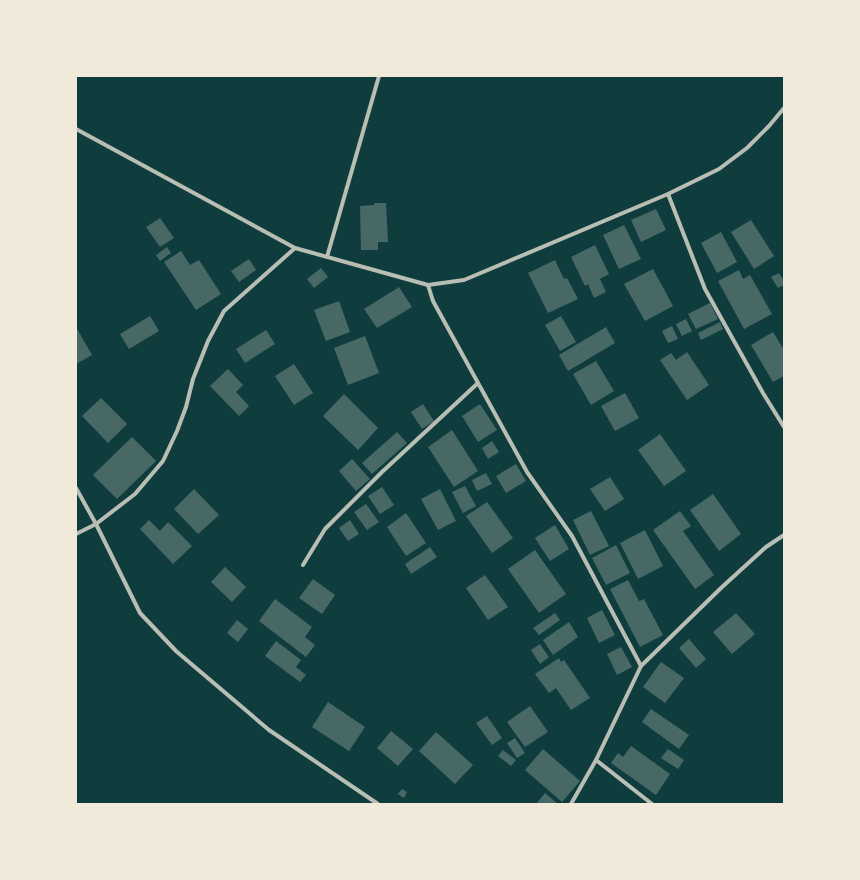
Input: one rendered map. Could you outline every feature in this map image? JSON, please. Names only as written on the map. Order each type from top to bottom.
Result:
[{"type":"street","points":[[327,257],[379,76]]},
{"type":"street","points":[[76,130],[295,248],[428,285],[464,280],[668,194],[719,169],[747,148],[769,126],[784,108]]},
{"type":"street","points":[[668,194],[705,289],[763,393],[784,427]]},
{"type":"street","points":[[76,534],[96,524],[135,494],[163,461],[186,408],[193,379],[208,341],[224,311],[295,248]]},
{"type":"street","points":[[428,285],[433,301],[527,472],[572,536],[641,666]]},
{"type":"street","points":[[303,565],[325,529],[382,472],[478,383]]},
{"type":"street","points":[[76,488],[96,524],[140,613],[176,651],[269,730],[378,804]]},
{"type":"street","points":[[571,804],[596,760],[641,666],[721,588],[766,547],[784,536]]},
{"type":"street","points":[[596,760],[652,804]]},
{"type":"building","points":[[374,203],[386,203],[388,242],[378,242],[378,250],[361,250],[360,206],[374,205]]},
{"type":"building","points":[[656,209],[666,230],[641,242],[631,220]]},
{"type":"building","points":[[160,218],[174,238],[160,247],[146,227]]},
{"type":"building","points":[[751,220],[774,256],[754,269],[731,232]]},
{"type":"building","points":[[624,225],[641,259],[619,269],[603,235]]},
{"type":"building","points":[[721,232],[737,262],[717,273],[701,243]]},
{"type":"building","points":[[595,245],[609,274],[600,279],[606,292],[594,298],[588,284],[585,286],[571,257]]},
{"type":"building","points":[[167,247],[171,253],[160,261],[156,255]]},
{"type":"building","points":[[181,251],[190,265],[199,260],[221,294],[196,310],[164,262]]},
{"type":"building","points":[[249,259],[256,270],[239,282],[231,271]]},
{"type":"building","points":[[555,260],[564,279],[567,278],[578,299],[548,313],[528,273]]},
{"type":"building","points":[[321,268],[328,277],[314,288],[307,279]]},
{"type":"building","points":[[653,269],[673,306],[645,321],[624,284]]},
{"type":"building","points":[[739,270],[743,279],[750,275],[772,314],[744,329],[718,281]]},
{"type":"building","points":[[779,273],[784,281],[784,285],[778,288],[771,277]]},
{"type":"building","points":[[399,287],[412,307],[377,328],[364,309]]},
{"type":"building","points":[[339,301],[350,332],[326,341],[314,310]]},
{"type":"building","points":[[710,303],[718,319],[696,329],[688,314]]},
{"type":"building","points":[[150,316],[159,331],[129,349],[120,334]]},
{"type":"building","points":[[561,316],[576,342],[560,351],[545,325]]},
{"type":"building","points":[[686,319],[692,331],[682,336],[676,324]]},
{"type":"building","points":[[720,322],[723,329],[701,340],[698,333]]},
{"type":"building","points":[[672,326],[678,339],[668,343],[662,331]]},
{"type":"building","points":[[76,327],[92,355],[76,364]]},
{"type":"building","points":[[606,327],[615,343],[568,371],[559,355]]},
{"type":"building","points":[[266,330],[275,344],[245,363],[236,349]]},
{"type":"building","points":[[773,332],[784,350],[784,376],[773,382],[751,345]]},
{"type":"building","points":[[365,336],[379,373],[348,385],[334,348]]},
{"type":"building","points":[[687,352],[709,385],[687,400],[660,360],[671,353],[676,360]]},
{"type":"building","points":[[596,361],[614,391],[591,405],[573,374]]},
{"type":"building","points":[[294,364],[313,393],[294,405],[275,376]]},
{"type":"building","points":[[228,369],[243,385],[236,392],[249,406],[239,416],[210,386]]},
{"type":"building","points":[[625,393],[639,418],[615,431],[601,406]]},
{"type":"building","points":[[344,394],[378,428],[358,450],[323,416]]},
{"type":"building","points":[[101,398],[127,424],[108,443],[82,416]]},
{"type":"building","points":[[423,404],[434,421],[422,429],[411,412]]},
{"type":"building","points":[[480,404],[497,430],[478,442],[462,416]]},
{"type":"building","points":[[452,430],[478,471],[454,487],[428,447]]},
{"type":"building","points":[[397,432],[407,443],[372,474],[362,463]]},
{"type":"building","points":[[660,434],[686,471],[664,486],[638,450]]},
{"type":"building","points":[[132,437],[156,461],[117,499],[93,475]]},
{"type":"building","points":[[492,441],[499,452],[488,459],[482,448]]},
{"type":"building","points":[[352,459],[370,479],[356,491],[339,471]]},
{"type":"building","points":[[516,464],[526,481],[506,493],[496,476]]},
{"type":"building","points":[[486,473],[492,484],[477,491],[472,480]]},
{"type":"building","points":[[610,477],[624,499],[605,511],[590,489]]},
{"type":"building","points":[[465,486],[476,506],[463,513],[452,492]]},
{"type":"building","points":[[382,487],[394,505],[380,514],[368,496]]},
{"type":"building","points":[[194,489],[219,515],[198,534],[174,509]]},
{"type":"building","points":[[440,489],[456,521],[438,530],[421,499]]},
{"type":"building","points":[[713,494],[741,534],[719,551],[690,510]]},
{"type":"building","points":[[487,502],[513,538],[492,553],[466,516]]},
{"type":"building","points":[[366,504],[379,522],[367,530],[354,512]]},
{"type":"building","points":[[591,511],[609,546],[590,555],[573,520]]},
{"type":"building","points":[[680,511],[691,526],[683,531],[714,575],[695,589],[653,530]]},
{"type":"building","points":[[406,513],[426,543],[406,556],[387,527]]},
{"type":"building","points":[[149,520],[160,531],[168,522],[192,546],[173,564],[140,529]]},
{"type":"building","points":[[350,520],[359,534],[348,541],[339,528]]},
{"type":"building","points":[[555,525],[569,549],[550,561],[535,538]]},
{"type":"building","points":[[645,530],[663,566],[638,579],[620,543]]},
{"type":"building","points":[[616,545],[630,573],[606,585],[592,558]]},
{"type":"building","points":[[430,547],[437,557],[411,574],[405,564]]},
{"type":"building","points":[[535,550],[566,594],[539,613],[508,569]]},
{"type":"building","points":[[225,567],[246,587],[232,602],[211,582]]},
{"type":"building","points":[[485,575],[508,607],[488,620],[466,588]]},
{"type":"building","points":[[313,579],[335,595],[322,614],[299,598]]},
{"type":"building","points":[[628,580],[639,601],[644,599],[663,635],[640,647],[610,589]]},
{"type":"building","points":[[275,599],[312,627],[305,637],[315,645],[306,657],[259,621]]},
{"type":"building","points":[[602,610],[615,635],[599,643],[587,618]]},
{"type":"building","points":[[555,613],[560,620],[539,635],[533,628]]},
{"type":"building","points":[[736,613],[755,634],[732,654],[713,632]]},
{"type":"building","points":[[237,620],[248,629],[238,642],[227,633]]},
{"type":"building","points":[[569,622],[578,637],[553,655],[543,640]]},
{"type":"building","points":[[689,639],[706,659],[696,668],[679,648]]},
{"type":"building","points":[[276,641],[301,660],[296,667],[306,675],[300,682],[265,656]]},
{"type":"building","points":[[540,644],[549,657],[540,664],[531,650]]},
{"type":"building","points":[[621,647],[632,667],[617,675],[607,654]]},
{"type":"building","points":[[559,658],[561,662],[564,660],[590,698],[571,710],[556,688],[549,693],[535,674]]},
{"type":"building","points":[[661,662],[684,678],[665,703],[643,687]]},
{"type":"building","points":[[328,702],[365,727],[349,751],[312,727]]},
{"type":"building","points":[[530,706],[548,732],[525,747],[507,722]]},
{"type":"building","points":[[651,709],[689,735],[679,749],[642,722]]},
{"type":"building","points":[[487,716],[502,738],[492,745],[476,723]]},
{"type":"building","points":[[391,731],[413,749],[398,766],[377,748]]},
{"type":"building","points":[[436,732],[473,765],[455,784],[419,751]]},
{"type":"building","points":[[515,738],[525,753],[517,758],[507,743]]},
{"type":"building","points":[[631,746],[670,774],[656,795],[611,763],[618,753],[623,757]]},
{"type":"building","points":[[543,749],[580,781],[562,802],[525,770]]},
{"type":"building","points":[[668,749],[684,760],[678,769],[661,758]]},
{"type":"building","points":[[503,750],[516,760],[511,766],[498,756]]},
{"type":"building","points":[[402,789],[407,792],[404,798],[398,794]]},
{"type":"building","points":[[545,793],[558,804],[536,804]]}]
